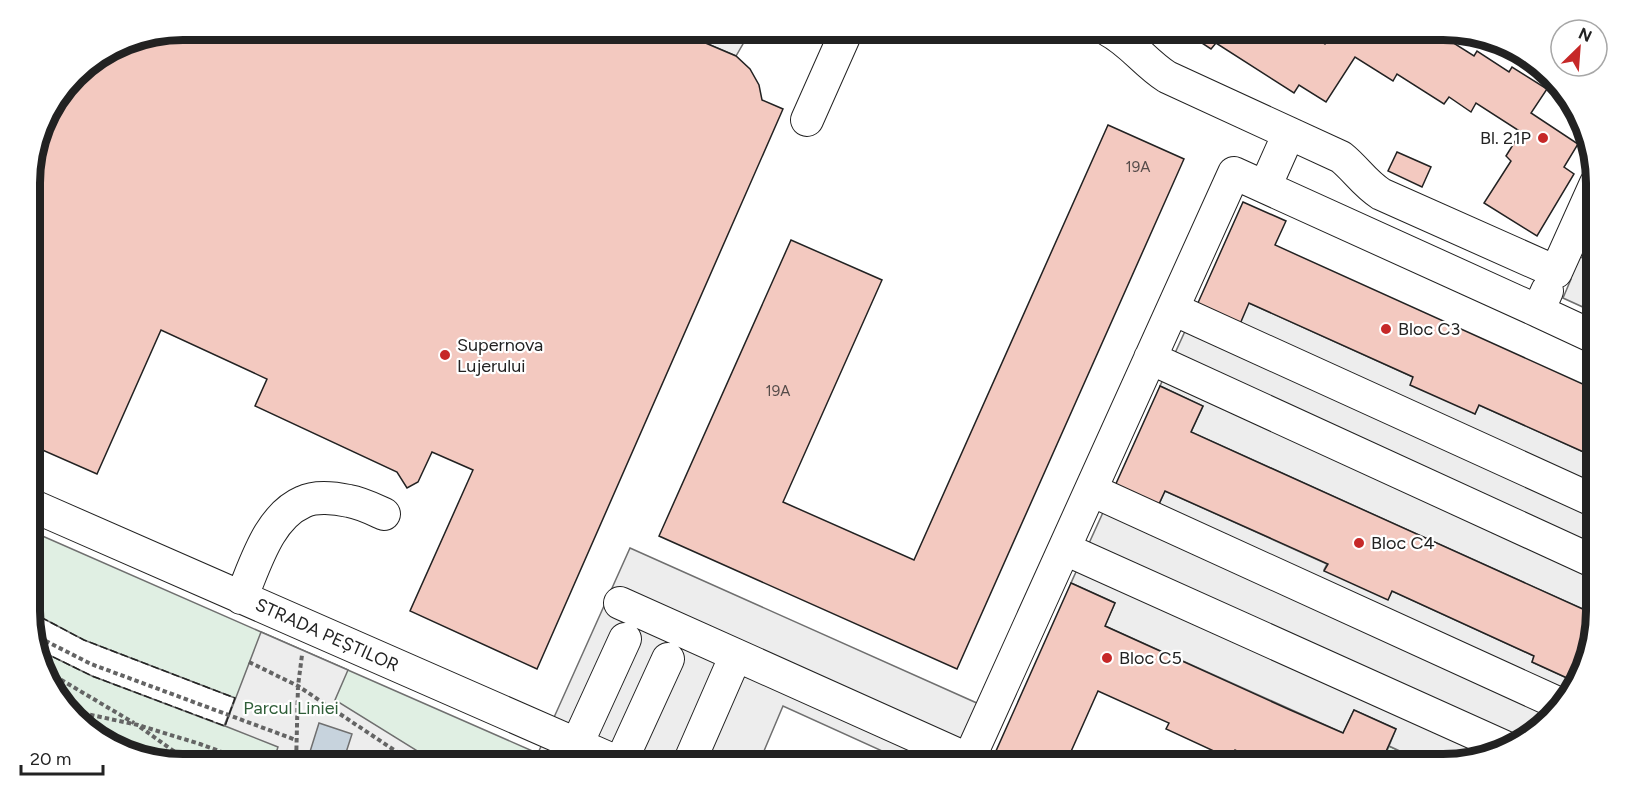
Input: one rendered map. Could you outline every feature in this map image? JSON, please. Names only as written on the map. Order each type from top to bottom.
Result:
[{"type":"street","points":[[807,120],[842,40]]},
{"type":"street","points":[[1123,40],[1167,77],[1341,157],[1352,165],[1364,181],[1381,194],[1556,272]]},
{"type":"street","points":[[1265,187],[1289,132]]},
{"type":"street","points":[[978,754],[1065,549],[1234,173],[1586,333]]},
{"type":"street","points":[[1538,311],[1586,205]]},
{"type":"street","points":[[1173,309],[1586,497]]},
{"type":"street","points":[[1150,358],[1586,558]]},
{"type":"street","points":[[1091,490],[1554,701]]},
{"type":"street","points":[[241,598],[267,538],[277,522],[290,509],[305,501],[330,498],[351,501],[384,514]]},
{"type":"street","name":"STRADA PEȘTILOR","points":[[40,509],[600,754]]},
{"type":"street","points":[[1065,549],[1498,744]]},
{"type":"street","points":[[620,603],[957,754]]},
{"type":"street","points":[[577,744],[625,639]]},
{"type":"street","points":[[693,754],[736,655]]},
{"type":"street","points":[[626,754],[668,659]]},
{"type":"path","points":[[44,640],[91,664],[296,740]]},
{"type":"path","points":[[249,662],[298,686],[399,754]]},
{"type":"path","points":[[56,677],[138,725],[177,754]]},
{"type":"path","points":[[296,754],[298,686]]},
{"type":"path","points":[[83,713],[138,725],[227,754]]},
{"type":"green space","name":"Parcul Liniei","points":[[40,535],[539,754],[183,754],[146,750],[120,740],[89,719],[65,691],[55,675],[47,654],[92,676],[224,726],[235,698],[84,640],[41,617]]},
{"type":"green space","points":[[1389,746],[1406,754],[1386,754]]},
{"type":"shaded area","points":[[698,40],[745,40],[736,56]]},
{"type":"shaded area","points":[[1565,250],[1586,259],[1586,308],[1563,298],[1571,279],[1556,272]]},
{"type":"shaded area","points":[[1249,303],[1413,377],[1475,414],[1479,405],[1586,453],[1586,610],[1191,432],[1203,406],[1160,386],[1197,305]]},
{"type":"shaded area","points":[[1165,491],[1327,564],[1324,570],[1388,599],[1392,591],[1534,656],[1532,662],[1569,679],[1551,706],[1538,719],[1507,740],[1472,752],[1406,754],[1389,746],[1396,729],[1354,710],[1343,733],[1105,626],[1115,603],[1071,583],[1110,497],[1153,517]]},
{"type":"shaded area","points":[[630,548],[979,704],[956,754],[889,754],[783,706],[763,754],[538,753]]},
{"type":"shaded area","points":[[261,632],[348,670],[335,700],[422,754],[276,754],[278,747],[225,726]]},
{"type":"shaded area","points":[[319,723],[352,734],[346,754],[309,754]]},
{"type":"building","name":"Supernova Lujerului","points":[[183,40],[698,40],[736,56],[750,69],[759,85],[762,100],[783,109],[537,669],[410,611],[473,470],[432,452],[418,482],[407,488],[397,472],[255,406],[267,379],[161,330],[97,474],[40,449],[41,174],[45,146],[51,129],[70,96],[89,76],[120,55],[155,43]]},
{"type":"building","name":"Bl. 21P","points":[[1197,40],[1318,40],[1325,44],[1328,40],[1450,41],[1474,56],[1477,51],[1509,72],[1512,67],[1547,89],[1531,113],[1578,144],[1564,167],[1574,174],[1537,236],[1484,203],[1511,161],[1506,156],[1521,132],[1476,103],[1471,112],[1449,97],[1444,104],[1397,74],[1393,81],[1355,57],[1326,102],[1299,85],[1294,93],[1216,43],[1211,49]]},
{"type":"building","points":[[1108,125],[1184,159],[957,669],[659,536],[791,240],[882,280],[783,502],[914,560]]},
{"type":"building","points":[[1397,152],[1431,167],[1422,187],[1388,171]]},
{"type":"building","name":"Bloc C3","points":[[1243,202],[1286,221],[1275,245],[1586,385],[1586,453],[1479,405],[1475,414],[1410,385],[1413,377],[1249,303],[1240,324],[1197,305]]},
{"type":"building","name":"Bloc C4","points":[[1160,386],[1203,406],[1191,432],[1586,610],[1584,640],[1579,658],[1569,679],[1532,662],[1534,656],[1392,591],[1388,600],[1324,571],[1328,564],[1165,491],[1153,517],[1110,497]]},
{"type":"building","name":"Bloc C5","points":[[1071,583],[1115,603],[1105,626],[1288,709],[1343,733],[1354,710],[1396,729],[1385,754],[1244,754],[1235,750],[1233,754],[1220,754],[1166,729],[1169,723],[1098,691],[1070,754],[1002,754],[996,751]]},
{"type":"fence","points":[[41,617],[84,640],[235,698],[225,726],[92,676],[47,654]]},
{"type":"place","name":"Bl. 21P","points":[[1543,138]]},
{"type":"place","name":"Bloc C3","points":[[1386,329]]},
{"type":"place","name":"Supernova Lujerului","points":[[445,355]]},
{"type":"place","name":"Bloc C4","points":[[1359,543]]},
{"type":"place","name":"Bloc C5","points":[[1107,658]]}]
